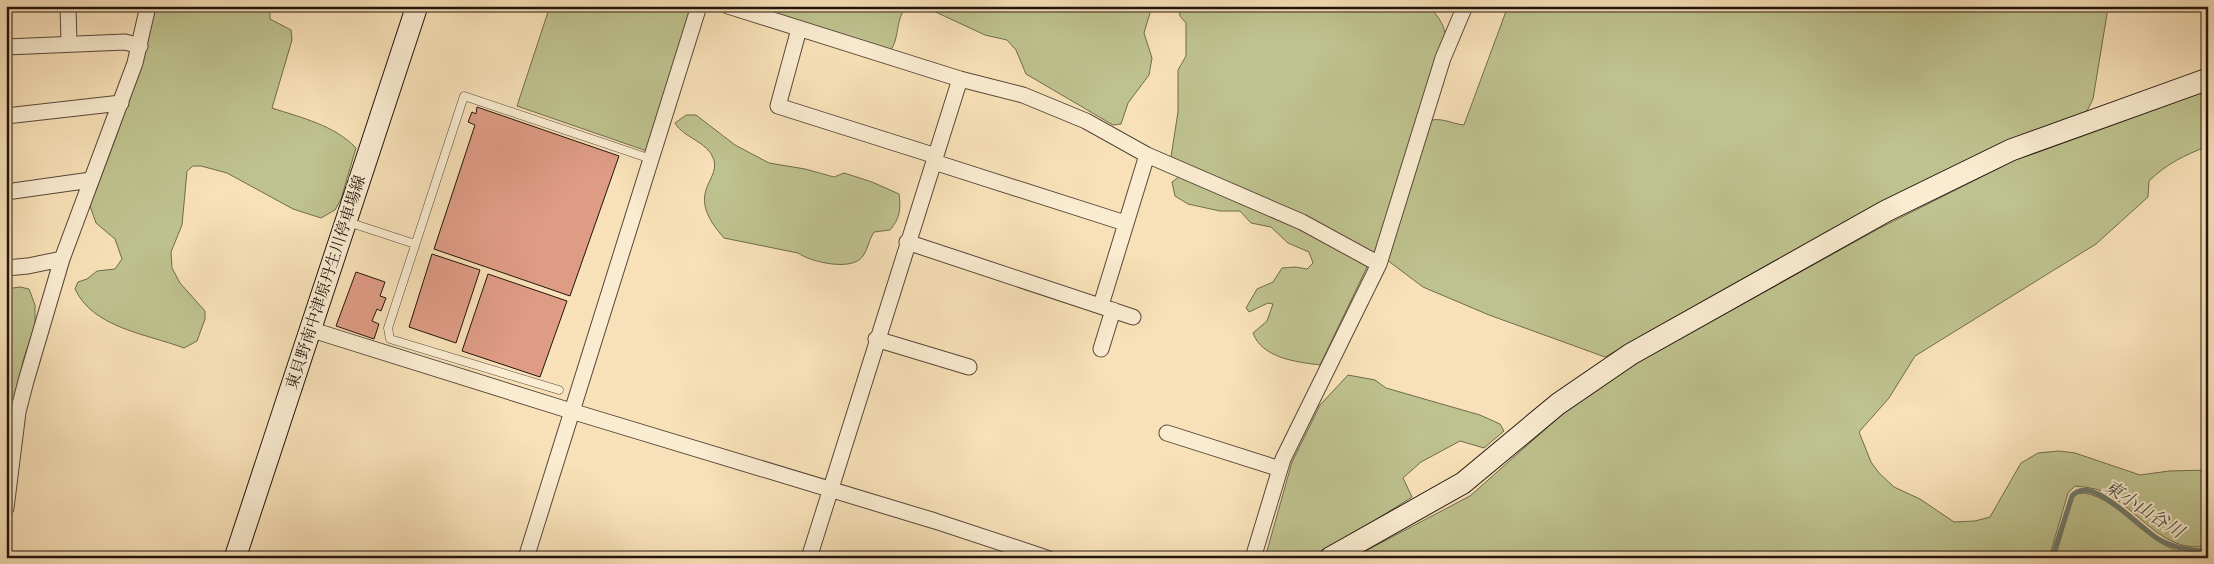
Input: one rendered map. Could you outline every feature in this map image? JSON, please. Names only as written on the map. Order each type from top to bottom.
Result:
[{"type":"street","points":[[68,6],[69,44]]},
{"type":"street","points":[[6,508],[18,412],[62,259],[121,102],[140,46],[148,6]]},
{"type":"street","name":"東貝野南中津原丹生川停車場線","points":[[235,558],[417,6]]},
{"type":"street","points":[[526,558],[570,412],[699,6]]},
{"type":"street","points":[[728,6],[960,79],[1032,99],[1086,121],[1147,155],[1302,222],[1379,264]]},
{"type":"street","points":[[1253,558],[1280,469],[1379,264],[1443,58],[1465,6]]},
{"type":"street","points":[[799,29],[778,106],[1125,222]]},
{"type":"street","points":[[6,47],[125,42],[140,46]]},
{"type":"street","points":[[809,558],[876,339],[960,79]]},
{"type":"street","points":[[1330,558],[1463,483],[1558,404],[1631,354],[1886,210],[2011,150],[2208,79]]},
{"type":"street","points":[[6,116],[121,102]]},
{"type":"street","points":[[1101,349],[1107,308],[1125,222],[1147,155]]},
{"type":"street","points":[[6,192],[91,180]]},
{"type":"street","points":[[907,242],[1133,317]]},
{"type":"street","points":[[6,268],[28,266],[62,259]]},
{"type":"street","points":[[309,329],[570,412],[935,521],[1047,558]]},
{"type":"street","points":[[876,339],[969,367]]},
{"type":"street","points":[[1167,433],[1280,469]]},
{"type":"lane","points":[[559,390],[390,339],[388,328],[464,96],[651,159]]},
{"type":"lane","points":[[345,221],[415,244]]},
{"type":"green space","points":[[155,6],[270,6],[270,19],[291,30],[292,40],[272,108],[328,128],[338,133],[356,148],[341,199],[335,210],[321,218],[293,209],[227,173],[201,166],[193,166],[187,171],[182,225],[171,252],[172,268],[180,283],[205,311],[205,319],[197,341],[184,348],[122,328],[108,321],[94,313],[83,302],[75,289],[78,282],[87,279],[97,271],[115,269],[122,259],[115,239],[96,223],[90,206],[135,82]]},
{"type":"green space","points":[[550,6],[691,6],[647,151],[517,106]]},
{"type":"green space","points":[[751,6],[907,6],[901,16],[896,39],[891,50]]},
{"type":"green space","points":[[914,6],[1152,6],[1144,33],[1152,58],[1149,75],[1128,103],[1121,124],[1113,125],[1026,74],[1016,50],[1007,40],[985,35],[927,8]]},
{"type":"green space","points":[[1179,6],[1428,6],[1435,14],[1443,26],[1446,40],[1378,253],[1371,253],[1171,157],[1178,112],[1178,70],[1186,56],[1186,23],[1180,16]]},
{"type":"green space","points":[[1508,6],[2111,6],[2108,8],[2093,99],[2087,111],[2010,144],[1882,205],[1605,357],[1489,315],[1423,287],[1387,260],[1429,125],[1432,120],[1444,120],[1464,125]]},
{"type":"green space","points":[[2208,89],[2208,146],[2176,160],[2155,175],[2149,181],[2148,197],[2096,244],[1915,356],[1889,398],[1859,432],[1871,462],[1879,473],[1894,487],[1920,499],[1954,522],[1975,521],[1990,517],[2021,463],[2038,453],[2059,451],[2075,453],[2140,475],[2169,471],[2208,470],[2208,545],[2193,547],[2178,544],[2152,529],[2115,498],[2102,491],[2075,486],[2068,493],[2049,558],[1352,558],[1470,496],[1567,410],[1618,373],[1878,229],[2019,158]]},
{"type":"green space","points":[[686,115],[696,115],[735,145],[769,163],[805,169],[834,177],[844,173],[872,182],[899,194],[900,209],[898,217],[890,230],[874,232],[863,256],[858,261],[850,264],[821,262],[798,253],[724,238],[712,222],[705,204],[706,190],[714,168],[714,160],[706,148],[675,123]]},
{"type":"green space","points":[[1180,176],[1292,225],[1368,265],[1320,365],[1281,357],[1264,348],[1257,341],[1253,333],[1267,321],[1273,304],[1268,303],[1249,312],[1246,308],[1257,289],[1273,282],[1282,268],[1296,267],[1307,269],[1313,263],[1309,252],[1288,243],[1271,227],[1251,223],[1240,211],[1220,211],[1188,204],[1175,196],[1172,182]]},
{"type":"green space","points":[[20,287],[29,289],[35,305],[35,325],[23,361],[6,448],[6,289]]},
{"type":"green space","points":[[1348,375],[1375,380],[1386,388],[1480,415],[1500,424],[1504,431],[1484,448],[1460,441],[1421,462],[1403,478],[1412,497],[1315,558],[1265,558],[1292,462],[1320,405]]},
{"type":"green space","points":[[2083,493],[2098,497],[2156,540],[2172,549],[2189,554],[2208,553],[2208,558],[2055,558],[2073,498],[2077,494]]},
{"type":"building","points":[[477,107],[619,156],[570,296],[434,249],[475,125],[468,122],[472,112],[476,114]]},
{"type":"building","points":[[432,254],[480,270],[456,343],[409,327]]},
{"type":"building","points":[[356,272],[385,282],[380,296],[386,298],[381,311],[377,309],[372,321],[379,324],[374,339],[336,326]]},
{"type":"building","points":[[488,274],[567,301],[540,377],[462,351]]},
{"type":"waterway","name":"東小山谷川","points":[[2052,558],[2072,496],[2080,491],[2091,491],[2103,496],[2151,534],[2166,543],[2189,550],[2208,550]]}]
